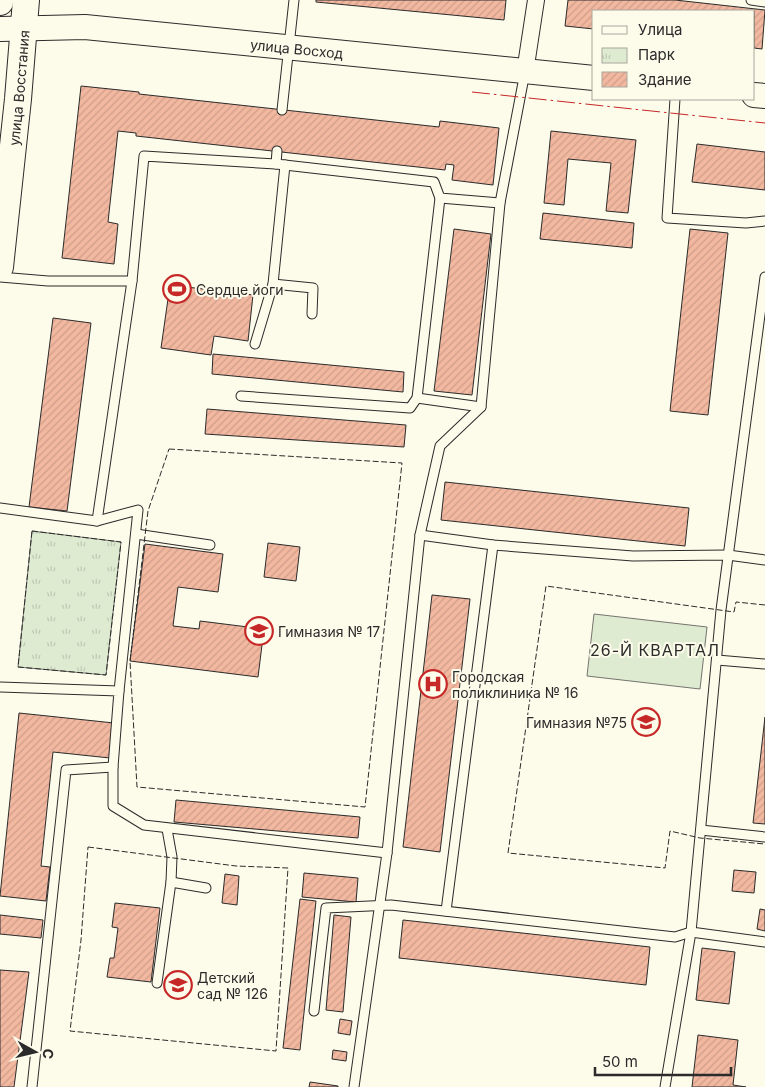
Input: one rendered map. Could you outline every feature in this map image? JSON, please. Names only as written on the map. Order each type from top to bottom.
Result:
[{"type":"main road","name":"улица Восстания","points":[[0,266],[12,28],[26,0]]},
{"type":"street","points":[[525,72],[536,0]]},
{"type":"street","name":"улица Восход","points":[[12,28],[85,27],[592,78]]},
{"type":"lane","points":[[282,110],[294,0]]},
{"type":"lane","points":[[751,0],[765,2]]},
{"type":"lane","points":[[354,1087],[379,904],[388,853],[420,535],[440,446],[481,407],[500,204],[525,72]]},
{"type":"lane","points":[[674,100],[667,218],[746,223],[765,221]]},
{"type":"lane","points":[[254,344],[273,284],[281,165],[277,151]]},
{"type":"lane","points":[[97,521],[132,281],[144,156],[281,165],[434,182],[440,198],[417,398],[410,408],[242,396]]},
{"type":"lane","points":[[440,198],[500,204]]},
{"type":"lane","points":[[0,277],[48,281],[132,281]]},
{"type":"lane","points":[[665,1087],[691,932],[728,555],[765,277]]},
{"type":"lane","points":[[273,284],[313,288],[312,314]]},
{"type":"lane","points":[[417,398],[481,407]]},
{"type":"lane","points":[[0,508],[97,521],[138,510],[119,690],[113,768],[113,806],[144,825],[167,829],[388,853]]},
{"type":"lane","points":[[136,534],[210,545]]},
{"type":"lane","points":[[420,535],[493,545],[632,556],[728,555],[765,560]]},
{"type":"lane","points":[[446,911],[493,545]]},
{"type":"lane","points":[[717,660],[765,664]]},
{"type":"lane","points":[[0,687],[119,690]]},
{"type":"lane","points":[[32,1087],[66,770],[113,768]]},
{"type":"lane","points":[[157,983],[171,882],[172,857],[167,829]]},
{"type":"lane","points":[[701,830],[765,837]]},
{"type":"lane","points":[[171,882],[206,888]]},
{"type":"lane","points":[[314,1011],[326,908],[379,904],[675,936],[691,932],[765,942]]},
{"type":"green space","points":[[32,531],[121,542],[106,675],[18,667]]},
{"type":"green space","points":[[594,614],[707,627],[700,689],[587,676]]},
{"type":"building","points":[[316,0],[506,0],[504,20],[316,2]]},
{"type":"building","points":[[568,0],[675,0],[765,10],[762,49],[755,48],[755,10],[592,10],[592,29],[565,26]]},
{"type":"building","points":[[81,86],[439,127],[440,121],[499,128],[493,185],[452,180],[454,165],[446,164],[445,170],[136,136],[136,133],[118,131],[108,222],[118,224],[114,264],[62,258]]},
{"type":"building","points":[[551,131],[636,140],[628,213],[606,211],[611,163],[568,159],[564,205],[544,203]]},
{"type":"building","points":[[697,144],[765,152],[765,190],[692,182]]},
{"type":"building","points":[[543,213],[634,223],[632,248],[540,239]]},
{"type":"building","points":[[454,229],[491,234],[472,395],[434,391]]},
{"type":"building","points":[[690,229],[728,233],[708,415],[670,411]]},
{"type":"building","points":[[170,285],[253,295],[248,341],[214,336],[211,355],[161,348]]},
{"type":"building","points":[[53,318],[91,323],[67,511],[29,507]]},
{"type":"building","points":[[213,354],[404,372],[403,392],[212,374]]},
{"type":"building","points":[[207,409],[406,425],[404,447],[205,434]]},
{"type":"building","points":[[445,482],[689,508],[685,546],[441,520]]},
{"type":"building","points":[[268,543],[300,547],[296,581],[264,577]]},
{"type":"building","points":[[145,544],[223,554],[218,592],[178,587],[173,626],[199,629],[200,621],[264,629],[258,677],[130,661]]},
{"type":"building","points":[[432,595],[470,599],[440,852],[403,847]]},
{"type":"building","points":[[19,713],[114,723],[110,758],[53,752],[41,866],[50,867],[46,901],[0,896]]},
{"type":"building","points":[[765,717],[765,824],[753,823]]},
{"type":"building","points":[[176,800],[360,817],[358,838],[174,822]]},
{"type":"building","points":[[734,870],[756,872],[754,893],[732,891]]},
{"type":"building","points":[[304,873],[358,878],[356,902],[302,897]]},
{"type":"building","points":[[225,874],[239,876],[237,905],[222,903]]},
{"type":"building","points":[[300,899],[316,901],[300,1050],[283,1048]]},
{"type":"building","points":[[115,903],[160,908],[151,982],[107,977],[110,958],[114,958],[118,928],[112,927]]},
{"type":"building","points":[[760,909],[765,910],[765,931],[757,929]]},
{"type":"building","points":[[0,915],[43,920],[41,938],[0,934]]},
{"type":"building","points":[[334,915],[351,917],[343,1012],[326,1010]]},
{"type":"building","points":[[403,920],[650,947],[646,985],[399,958]]},
{"type":"building","points":[[702,948],[735,952],[729,1004],[696,1000]]},
{"type":"building","points":[[0,970],[29,972],[14,1087],[0,1087]]},
{"type":"building","points":[[340,1019],[352,1021],[350,1035],[338,1033]]},
{"type":"building","points":[[698,1035],[738,1040],[733,1085],[746,1087],[692,1087]]},
{"type":"building","points":[[333,1050],[347,1052],[346,1061],[332,1059]]},
{"type":"building","points":[[310,1082],[338,1086],[338,1087],[309,1087]]},
{"type":"fence","points":[[169,449],[402,463],[365,807],[137,787],[130,661],[148,511],[169,449]]},
{"type":"fence","points":[[32,531],[121,542],[106,675],[18,667],[32,531]]},
{"type":"fence","points":[[765,605],[736,602],[734,612],[546,586],[508,853],[665,868],[670,831],[700,838],[765,844]]},
{"type":"fence","points":[[88,847],[236,866],[288,868],[276,1051],[70,1031],[81,940],[88,847]]},
{"type":"power","points":[[472,92],[765,123]]},
{"type":"place","name":"Сердце йоги","points":[[177,289]]},
{"type":"place","name":"Гимназия № 17","points":[[259,631]]},
{"type":"place","name":"Городская поликлиника № 16","points":[[433,684]]},
{"type":"place","name":"Гимназия №75","points":[[646,722]]},
{"type":"place","name":"Детский сад № 126","points":[[178,985]]},
{"type":"district","name":"26-Й КВАРТАЛ","points":[[655,650]]}]
